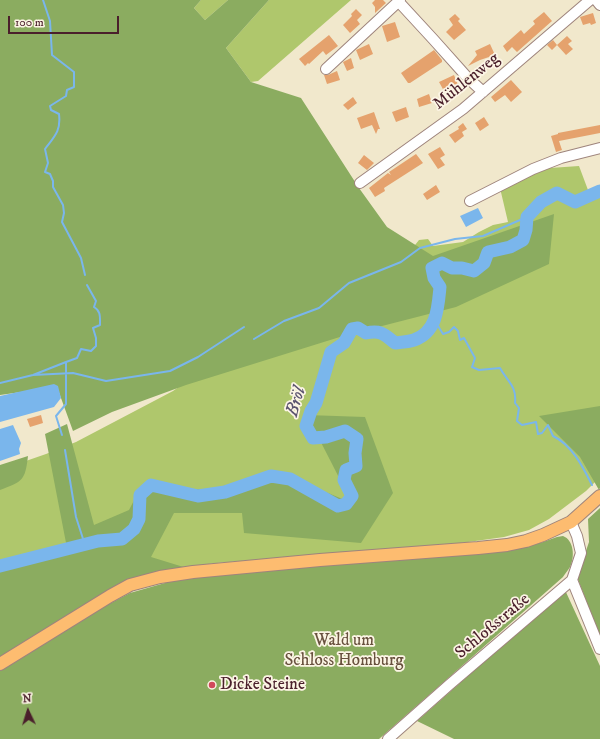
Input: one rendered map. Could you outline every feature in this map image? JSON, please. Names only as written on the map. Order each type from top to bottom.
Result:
[{"type":"main road","points":[[0,664],[130,585],[160,577],[193,572],[500,546],[526,541],[571,522],[600,496]]},
{"type":"street","name":"Mühlenweg","points":[[360,183],[462,109],[590,0]]},
{"type":"street","points":[[596,0],[600,5]]},
{"type":"street","points":[[326,69],[399,1],[467,77],[483,92]]},
{"type":"street","points":[[470,201],[540,166],[561,158],[600,148]]},
{"type":"street","points":[[571,522],[577,536],[581,553],[572,580],[600,649]]},
{"type":"street","name":"Schloßstraße","points":[[388,739],[572,580]]},
{"type":"green space","points":[[0,0],[201,0],[194,8],[205,20],[228,0],[269,0],[226,48],[251,82],[301,98],[359,188],[387,227],[433,256],[554,214],[549,264],[456,307],[343,336],[186,385],[112,412],[73,431],[57,387],[0,395]]},
{"type":"green space","points":[[201,0],[228,0],[205,20],[194,8]]},
{"type":"green space","points":[[269,0],[351,0],[258,81],[251,82],[226,48]]},
{"type":"green space","points":[[579,166],[588,190],[600,186],[600,477],[586,491],[549,519],[529,530],[504,537],[454,544],[217,563],[161,570],[0,657],[0,470],[76,442],[173,391],[201,371],[411,250],[419,240],[428,239],[433,246],[463,242],[493,225],[508,222],[500,188],[550,168]]},
{"type":"green space","points":[[600,406],[599,490],[580,457],[539,416]]},
{"type":"green space","points":[[307,415],[365,417],[393,493],[361,543],[244,533],[242,513],[174,513],[151,557],[190,569],[159,575],[0,658],[0,571],[67,548],[45,434],[67,424],[94,525],[129,510],[139,491],[213,489],[275,471],[352,503]]},
{"type":"green space","points":[[28,456],[26,471],[22,479],[0,490],[0,465]]},
{"type":"green space","points":[[600,508],[600,636],[577,577],[589,542],[588,519]]},
{"type":"green space","name":"Wald um Schloss Homburg","points":[[563,536],[567,538],[571,545],[573,558],[570,567],[563,577],[379,739],[0,739],[0,671],[88,615],[130,593],[172,581],[197,576],[511,550]]},
{"type":"green space","points":[[565,590],[600,666],[600,739],[454,739],[417,721]]},
{"type":"water","points":[[478,208],[483,218],[466,227],[460,216]]},
{"type":"water","points":[[54,384],[58,386],[61,398],[54,407],[0,422],[0,396]]},
{"type":"water","points":[[13,425],[21,443],[19,449],[20,454],[0,461],[0,429]]},
{"type":"building","points":[[375,0],[383,0],[386,3],[375,13],[375,7],[372,3]]},
{"type":"building","points":[[356,9],[362,15],[357,20],[360,24],[350,33],[343,25],[352,16],[351,14]]},
{"type":"building","points":[[544,12],[552,21],[517,52],[512,47],[507,52],[503,46],[521,30],[524,34],[535,24],[533,21]]},
{"type":"building","points":[[593,13],[596,23],[591,25],[590,23],[583,25],[580,17]]},
{"type":"building","points":[[455,14],[460,19],[458,21],[466,30],[454,40],[446,32],[453,25],[449,19]]},
{"type":"building","points":[[395,22],[400,37],[387,42],[382,26]]},
{"type":"building","points":[[329,35],[338,46],[326,55],[323,51],[305,66],[299,59]]},
{"type":"building","points":[[567,36],[572,41],[568,44],[573,49],[566,55],[557,45]]},
{"type":"building","points":[[553,40],[557,45],[552,50],[547,45]]},
{"type":"building","points":[[369,44],[373,54],[360,60],[356,50]]},
{"type":"building","points":[[490,44],[495,55],[468,66],[477,55],[475,51]]},
{"type":"building","points":[[434,50],[442,62],[408,83],[401,73]]},
{"type":"building","points":[[351,58],[354,68],[347,71],[343,62]]},
{"type":"building","points":[[337,71],[340,80],[327,84],[324,75]]},
{"type":"building","points":[[454,75],[458,85],[444,91],[439,82]]},
{"type":"building","points":[[511,80],[522,92],[511,102],[505,95],[495,102],[491,97]]},
{"type":"building","points":[[429,94],[432,103],[419,107],[417,99]]},
{"type":"building","points":[[353,97],[357,103],[348,110],[343,105]]},
{"type":"building","points":[[406,107],[409,117],[396,122],[392,112]]},
{"type":"building","points":[[374,112],[380,129],[378,129],[376,134],[372,125],[361,129],[357,118]]},
{"type":"building","points":[[484,117],[489,125],[480,131],[475,123]]},
{"type":"building","points":[[463,123],[467,129],[462,132],[464,136],[455,143],[449,135],[459,129],[458,127]]},
{"type":"building","points":[[600,125],[600,133],[559,141],[562,150],[556,152],[551,136],[558,133]]},
{"type":"building","points":[[440,147],[445,155],[440,158],[445,165],[438,169],[428,154]]},
{"type":"building","points":[[416,154],[423,163],[384,188],[385,191],[375,197],[369,188],[388,173],[391,175],[389,172]]},
{"type":"building","points":[[364,155],[374,163],[367,170],[358,163]]},
{"type":"building","points":[[436,185],[440,192],[427,200],[423,194]]},
{"type":"building","points":[[41,415],[43,423],[30,427],[27,419]]},
{"type":"waterway","points":[[43,0],[50,21],[52,55],[74,72],[74,87],[67,90],[66,96],[50,106],[51,110],[59,114],[59,125],[52,140],[45,149],[48,163],[45,172],[50,174],[53,181],[53,187],[63,205],[64,213],[62,222],[81,258],[85,275]]},
{"type":"waterway","name":"Bröl","points":[[0,566],[98,541],[122,539],[134,529],[139,519],[140,495],[151,485],[198,496],[225,492],[271,476],[290,479],[338,506],[346,504],[352,496],[344,480],[346,470],[356,466],[355,453],[357,439],[345,431],[326,437],[313,438],[306,426],[311,411],[316,403],[331,352],[344,343],[352,329],[358,328],[366,333],[379,332],[395,343],[412,341],[422,336],[432,325],[437,311],[440,287],[434,278],[432,268],[442,263],[452,268],[462,268],[474,271],[484,263],[488,252],[510,247],[523,240],[526,230],[527,217],[541,202],[557,193],[575,202],[600,191]]},
{"type":"waterway","points":[[254,339],[284,321],[319,308],[349,283],[401,262],[420,248],[455,239],[483,236],[527,217]]},
{"type":"waterway","points":[[62,435],[56,416],[66,404],[66,362],[77,358],[81,349],[91,351],[96,346],[96,338],[93,328],[100,325],[99,312],[94,307],[96,301],[87,285]]},
{"type":"waterway","points":[[435,321],[443,334],[449,332],[454,327],[458,331],[460,340],[464,338],[475,358],[472,367],[479,370],[500,368],[513,388],[515,403],[519,408],[517,421],[522,425],[536,422],[538,434],[542,433],[548,425],[553,436],[566,445],[576,457],[592,485]]},
{"type":"waterway","points":[[33,375],[73,373],[106,381],[170,371],[198,357],[244,327]]},
{"type":"waterway","points":[[0,383],[33,375],[66,362]]},
{"type":"waterway","points":[[65,450],[76,517],[85,545]]},
{"type":"place","name":"Dicke Steine","points":[[212,685]]}]
